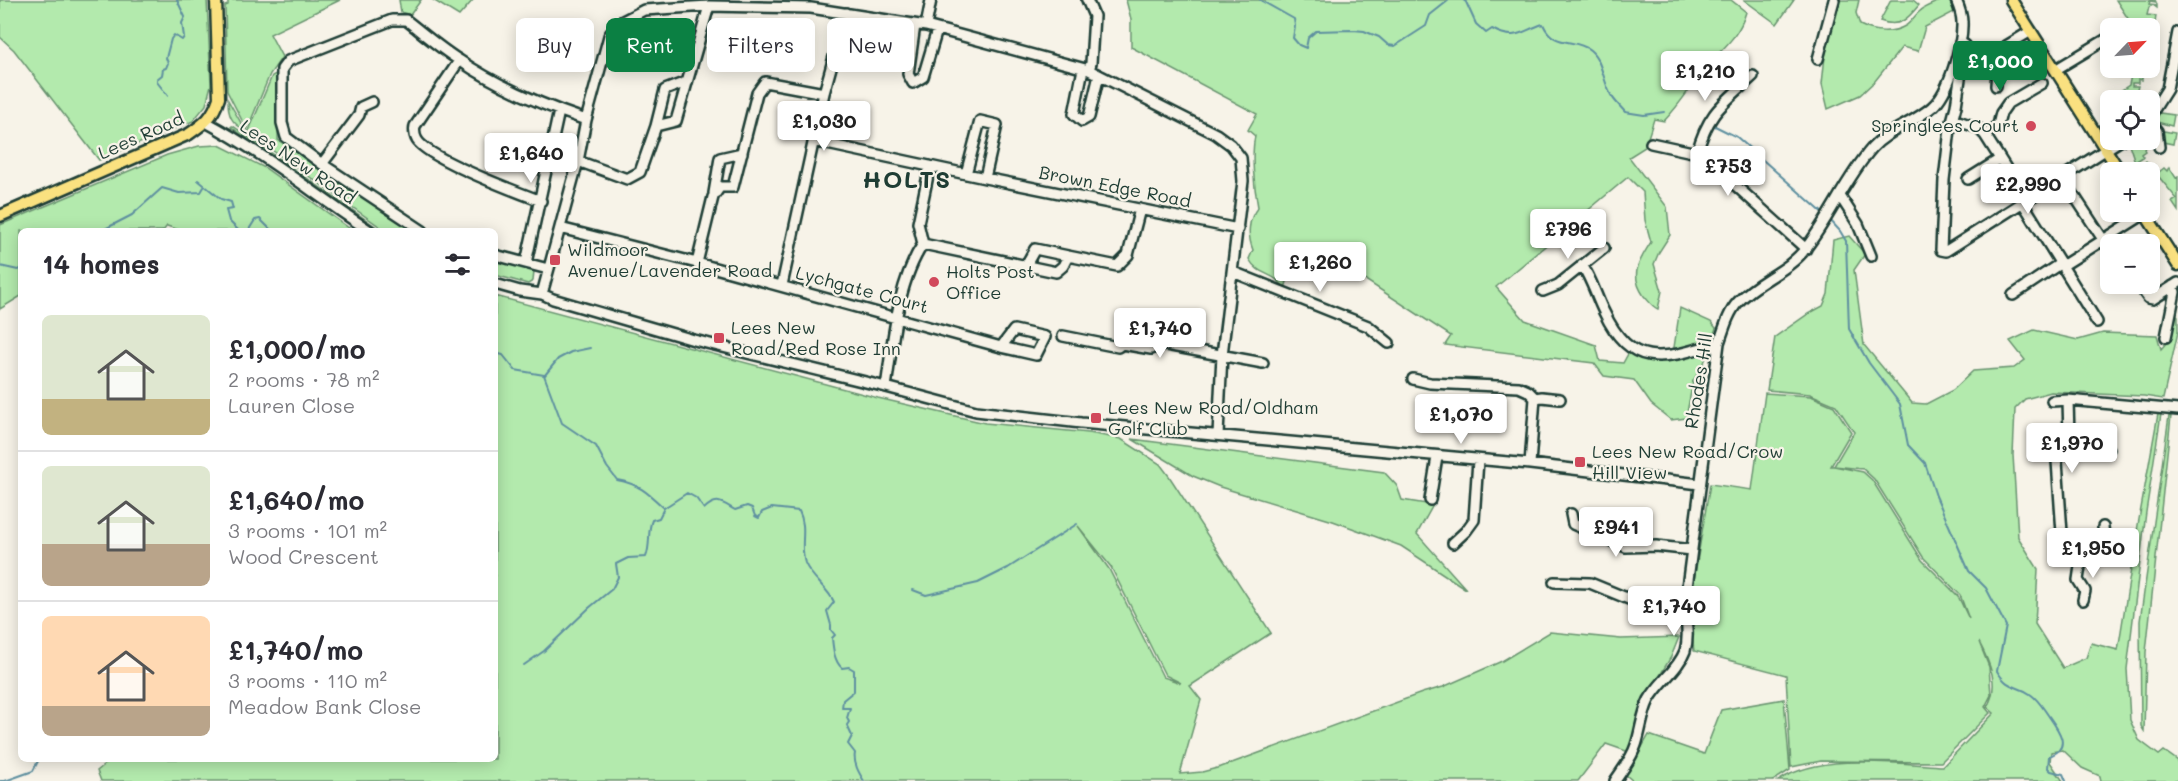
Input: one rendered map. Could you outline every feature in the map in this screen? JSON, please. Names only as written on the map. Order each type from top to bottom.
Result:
[{"type":"main road","points":[[206,122],[219,98],[216,0]]},
{"type":"main road","points":[[2011,0],[2100,141]]},
{"type":"main road","name":"Lees Road","points":[[0,216],[189,134],[206,122]]},
{"type":"main road","points":[[2151,222],[2178,265]]},
{"type":"street","points":[[926,26],[932,0]]},
{"type":"street","points":[[1087,0],[1094,16],[1091,63],[1086,70],[1074,114],[1082,121],[1089,117],[1099,75]]},
{"type":"street","points":[[1818,59],[1834,0]]},
{"type":"street","points":[[1956,0],[1963,24],[1960,42],[1965,45],[1950,129],[1944,180],[1941,250],[1946,251],[2103,150]]},
{"type":"street","points":[[543,294],[609,36],[617,24],[644,9],[811,4],[846,13],[926,26],[1099,75],[1207,129],[1237,151],[1241,158],[1243,171],[1222,356],[1218,435]]},
{"type":"street","points":[[656,126],[676,120],[709,6]]},
{"type":"street","points":[[782,285],[824,93],[846,13]]},
{"type":"street","points":[[418,228],[290,141],[284,132],[282,69],[288,61],[392,20],[402,19],[459,60],[497,82],[559,111],[586,120]]},
{"type":"street","points":[[915,25],[908,74],[913,83],[923,77],[937,30]]},
{"type":"street","points":[[1996,86],[1998,51],[2031,31]]},
{"type":"street","points":[[2160,101],[2168,86],[2178,32]]},
{"type":"street","name":"Rhodes Hill","points":[[1615,781],[1636,746],[1649,700],[1663,679],[1677,666],[1685,651],[1688,636],[1684,610],[1700,484],[1719,343],[1730,314],[1737,303],[1759,284],[1787,267],[1806,249],[1877,144],[1932,108],[1940,100],[1953,70],[1960,42]]},
{"type":"street","points":[[2055,70],[2100,43]]},
{"type":"street","points":[[459,60],[415,126],[414,135],[417,141],[444,159],[482,178],[541,201]]},
{"type":"street","points":[[1697,153],[1712,114],[1753,76]]},
{"type":"street","points":[[578,161],[627,179],[640,172],[656,126],[665,90],[686,82]]},
{"type":"street","points":[[714,197],[720,187],[733,187],[757,93],[765,82],[824,93]]},
{"type":"street","points":[[1985,135],[1998,125],[2001,113],[2008,103],[2042,83]]},
{"type":"street","points":[[322,164],[359,115],[362,107],[372,102]]},
{"type":"street","points":[[526,263],[559,111]]},
{"type":"street","points":[[1953,119],[1978,128],[1985,135],[2097,322]]},
{"type":"street","points":[[966,174],[980,121],[997,125],[985,178]]},
{"type":"street","name":"Lees New Road","points":[[206,122],[283,170],[366,228]]},
{"type":"street","name":"Brown Edge Road","points":[[813,141],[1238,229]]},
{"type":"street","points":[[1651,143],[1697,153],[1806,249]]},
{"type":"street","points":[[698,262],[714,197],[720,158],[742,153]]},
{"type":"street","points":[[1968,179],[2002,162]]},
{"type":"street","points":[[886,387],[897,317],[912,261],[923,244],[918,224],[930,166]]},
{"type":"street","points":[[2062,177],[2100,234]]},
{"type":"street","points":[[1837,201],[1847,206],[1858,224],[1871,256]]},
{"type":"street","points":[[1026,265],[1035,249],[1117,266],[1128,255],[1140,209]]},
{"type":"street","points":[[2113,234],[2130,222]]},
{"type":"street","name":"Lychgate Court","points":[[560,228],[698,262],[1001,347]]},
{"type":"street","points":[[2013,295],[2100,242]]},
{"type":"street","points":[[923,244],[1056,272],[1063,266],[1068,256]]},
{"type":"street","points":[[1543,291],[1558,285],[1604,248]]},
{"type":"street","points":[[498,256],[548,268]]},
{"type":"street","points":[[1582,266],[1592,280],[1604,311],[1617,335],[1629,348],[1655,357],[1672,356],[1719,343]]},
{"type":"street","points":[[1233,272],[1368,327],[1389,343]]},
{"type":"street","points":[[498,285],[543,294],[553,299],[694,340],[976,411],[1081,423],[1530,464],[1700,484]]},
{"type":"street","points":[[2145,294],[2148,298],[2153,299],[2176,285]]},
{"type":"street","points":[[2166,337],[2176,285]]},
{"type":"street","points":[[1064,336],[1118,347],[1122,344],[1151,349],[1155,343],[1263,363]]},
{"type":"street","points":[[1413,380],[1430,383],[1519,387],[1528,391],[1534,398],[1530,464]]},
{"type":"street","points":[[1534,398],[1560,399]]},
{"type":"street","points":[[2052,401],[2068,400],[2178,410]]},
{"type":"street","points":[[2068,400],[2069,437],[2057,461],[2062,533],[2082,553]]},
{"type":"street","points":[[2069,437],[2109,450]]},
{"type":"street","points":[[1430,500],[1437,457]]},
{"type":"street","points":[[1453,543],[1474,520],[1478,460]]},
{"type":"street","points":[[1571,514],[1573,524],[1626,548],[1656,546],[1692,550]]},
{"type":"street","points":[[2082,553],[2095,548],[2104,535],[2103,527]]},
{"type":"street","points":[[2082,553],[2078,580],[2085,591],[2084,600]]},
{"type":"street","points":[[1554,582],[1590,583],[1641,604],[1684,610]]},
{"type":"green space","points":[[0,0],[207,0],[211,85],[206,105],[193,121],[99,160],[14,50],[0,37]]},
{"type":"green space","points":[[228,0],[340,0],[270,34],[282,57],[270,74],[247,130],[227,91],[225,6],[228,5]]},
{"type":"green space","points":[[399,0],[421,0],[410,15],[401,12]]},
{"type":"green space","points":[[433,0],[473,0],[459,16]]},
{"type":"green space","points":[[1126,0],[1731,0],[1746,12],[1738,30],[1708,64],[1664,121],[1654,119],[1645,147],[1629,157],[1667,207],[1670,235],[1654,264],[1662,291],[1658,309],[1644,296],[1637,281],[1637,268],[1651,242],[1645,220],[1643,192],[1628,177],[1496,287],[1525,320],[1596,345],[1600,361],[1623,363],[1633,345],[1651,352],[1673,354],[1680,308],[1711,322],[1716,328],[1704,363],[1693,381],[1686,418],[1671,420],[1651,404],[1634,380],[1604,376],[1594,363],[1445,345],[1451,336],[1367,281],[1293,260],[1285,289],[1276,279],[1257,269],[1249,259],[1253,250],[1249,233],[1250,222],[1258,207],[1253,152],[1255,136],[1248,130],[1257,114],[1131,47],[1131,19]]},
{"type":"green space","points":[[1744,0],[1794,0],[1777,24]]},
{"type":"green space","points":[[1839,0],[1859,0],[1856,13],[1860,25],[1877,31],[1900,29],[1922,10],[1941,1],[1949,0],[1954,12],[1925,27],[1918,51],[1902,47],[1875,81],[1860,95],[1828,109],[1822,84],[1825,56]]},
{"type":"green space","points":[[1891,0],[1913,0],[1919,5],[1911,15],[1898,23],[1880,21]]},
{"type":"green space","points":[[2116,0],[2155,0],[2156,2],[2150,1],[2149,4],[2157,5],[2157,8],[2153,5],[2149,7],[2147,15],[2156,16],[2156,18],[2128,18]]},
{"type":"green space","points":[[279,72],[278,140],[413,228],[382,228],[248,133],[272,76]]},
{"type":"green space","points":[[2130,78],[2142,78],[2142,80],[2138,79],[2138,83],[2132,83],[2132,86],[2138,86],[2137,90],[2122,90],[2129,85]]},
{"type":"green space","points":[[228,100],[245,130],[231,118]]},
{"type":"green space","points":[[2160,113],[2174,115],[2172,126],[2160,123]]},
{"type":"green space","points":[[233,126],[378,228],[374,228],[231,127]]},
{"type":"green space","points":[[2164,131],[2175,133],[2173,144],[2163,142],[2161,133]]},
{"type":"green space","points":[[219,145],[265,168],[349,228],[173,228],[167,226],[165,228],[18,228],[18,298],[0,309],[0,225],[167,155],[199,146]]},
{"type":"green space","points":[[2131,150],[2144,150],[2141,154],[2143,157],[2135,162]]},
{"type":"green space","points":[[2169,167],[2176,178],[2178,177],[2178,211],[2172,202],[2177,199],[2160,178],[2160,171],[2164,168],[2167,171]]},
{"type":"green space","points":[[1849,236],[1865,254],[1854,270],[1864,345],[1912,403],[1926,404],[1953,390],[1973,371],[2014,368],[2025,360],[2010,341],[2034,330],[2078,340],[2103,333],[2157,335],[2161,349],[2169,340],[2176,314],[2178,316],[2178,332],[2163,399],[2144,396],[2051,392],[2025,399],[2015,409],[2013,455],[2018,537],[2038,569],[2035,624],[2063,668],[2086,658],[2091,643],[2118,650],[2158,414],[2161,414],[2146,512],[2127,669],[2130,720],[2139,740],[2159,755],[2164,751],[2178,761],[2178,781],[2101,781],[2100,776],[2082,768],[2063,750],[2051,752],[2050,762],[2063,781],[1778,781],[1814,766],[1835,763],[1880,762],[1943,766],[1994,713],[1987,707],[1993,691],[1992,674],[1979,642],[1989,667],[1991,695],[1985,707],[1990,713],[1941,762],[1821,761],[1791,767],[1786,675],[1694,651],[1689,610],[1710,484],[1752,490],[1765,393],[1811,396],[1834,406],[1851,432],[1831,466],[1834,466],[1854,432],[1836,405],[1810,394],[1767,390],[1775,337],[1823,306],[1828,294],[1833,240]],"holes":[[[1834,466],[1863,469],[1874,479],[1923,557],[1960,595],[1969,619],[1958,596],[1922,560],[1872,480],[1863,472]]]},
{"type":"green space","points":[[498,261],[534,271],[533,281],[528,284],[498,276]]},
{"type":"green space","points":[[498,297],[878,398],[985,423],[1089,433],[1121,439],[1160,464],[1271,633],[1190,686],[1201,700],[1180,774],[1221,767],[1443,687],[1502,661],[1550,632],[1621,639],[1679,637],[1671,657],[1641,707],[1629,752],[1606,744],[1578,781],[101,781],[97,771],[108,762],[498,762]],"holes":[[[1078,526],[1111,567],[1165,675],[1181,683],[1163,677],[1109,569]]]},
{"type":"green space","points":[[2169,416],[2171,416],[2146,652],[2144,731],[2141,726],[2140,621]]},
{"type":"green space","points":[[1132,439],[1384,472],[1397,486],[1402,500],[1433,505],[1417,534],[1466,589],[1401,546],[1333,521],[1220,487],[1193,476]]},
{"type":"green space","points":[[1784,699],[1790,770],[1773,781],[1633,781],[1626,775],[1649,735],[1704,754],[1721,710]]},
{"type":"waterway","points":[[168,96],[157,79],[162,75],[168,63],[166,58],[171,39],[174,35],[182,40],[184,37],[182,23],[185,17],[177,0]]},
{"type":"waterway","points":[[1260,0],[1294,19],[1293,38],[1299,45],[1306,48],[1308,38],[1316,31],[1353,30],[1364,31],[1379,37],[1388,45],[1395,46],[1426,26],[1430,15],[1449,0]]},
{"type":"waterway","points":[[1463,0],[1476,24],[1486,33],[1492,29],[1513,35],[1543,24],[1548,32],[1558,40],[1584,46],[1590,50],[1597,59],[1611,96],[1625,112],[1644,115],[1664,112]]},
{"type":"waterway","points":[[1715,126],[1737,137],[1825,215]]},
{"type":"waterway","points":[[198,180],[221,199],[231,202],[233,209],[226,210],[229,221],[236,228]]},
{"type":"waterway","points":[[107,228],[132,215],[162,188],[179,193],[201,192],[204,187]]},
{"type":"waterway","points":[[250,228],[255,220],[260,219],[269,228]]},
{"type":"waterway","points":[[1829,219],[1846,241],[1849,329],[1869,363],[1900,404],[1908,445],[1925,463],[1936,496],[1969,571],[1986,588],[2006,626],[1997,671],[2009,684],[2035,698],[2059,732],[2062,743],[2056,753],[2049,756],[2048,768],[2063,774],[2066,781]]},
{"type":"waterway","points":[[0,266],[18,270]]},
{"type":"waterway","points":[[545,375],[558,359],[571,352],[590,348]]},
{"type":"waterway","points":[[498,354],[503,355],[515,370],[544,375],[562,423],[596,446],[617,480],[643,490],[664,508]]},
{"type":"waterway","points":[[524,665],[544,651],[612,589],[618,577],[616,564],[628,558],[646,557],[652,520],[659,518],[664,508],[687,493],[696,498],[704,509],[716,502],[735,510],[747,506],[752,508],[755,516],[759,518],[762,512],[772,508],[799,511],[803,524],[805,563],[834,602],[827,611],[831,630],[835,635],[832,638],[833,650],[842,668],[849,667],[854,670],[854,691],[843,700],[842,708],[850,708],[847,725],[852,736],[848,744],[855,753],[858,771],[864,781]]},
{"type":"waterway","points":[[913,590],[926,595],[978,583],[1008,568],[1077,524]]},
{"type":"waterway","points":[[0,781],[33,771],[38,762]]},
{"type":"place","name":"Springlees Court","points":[[2031,126]]},
{"type":"place","name":"Wildmoor Avenue/Lavender Road","points":[[555,260]]},
{"type":"place","name":"Holts Post Office","points":[[934,282]]},
{"type":"place","name":"Lees New Road/Red Rose Inn","points":[[719,338]]},
{"type":"place","name":"Lees New Road/Oldham Golf Club","points":[[1096,418]]},
{"type":"place","name":"Lees New Road/Crow Hill View","points":[[1580,462]]},
{"type":"district","name":"HOLTS","points":[[907,180]]}]
